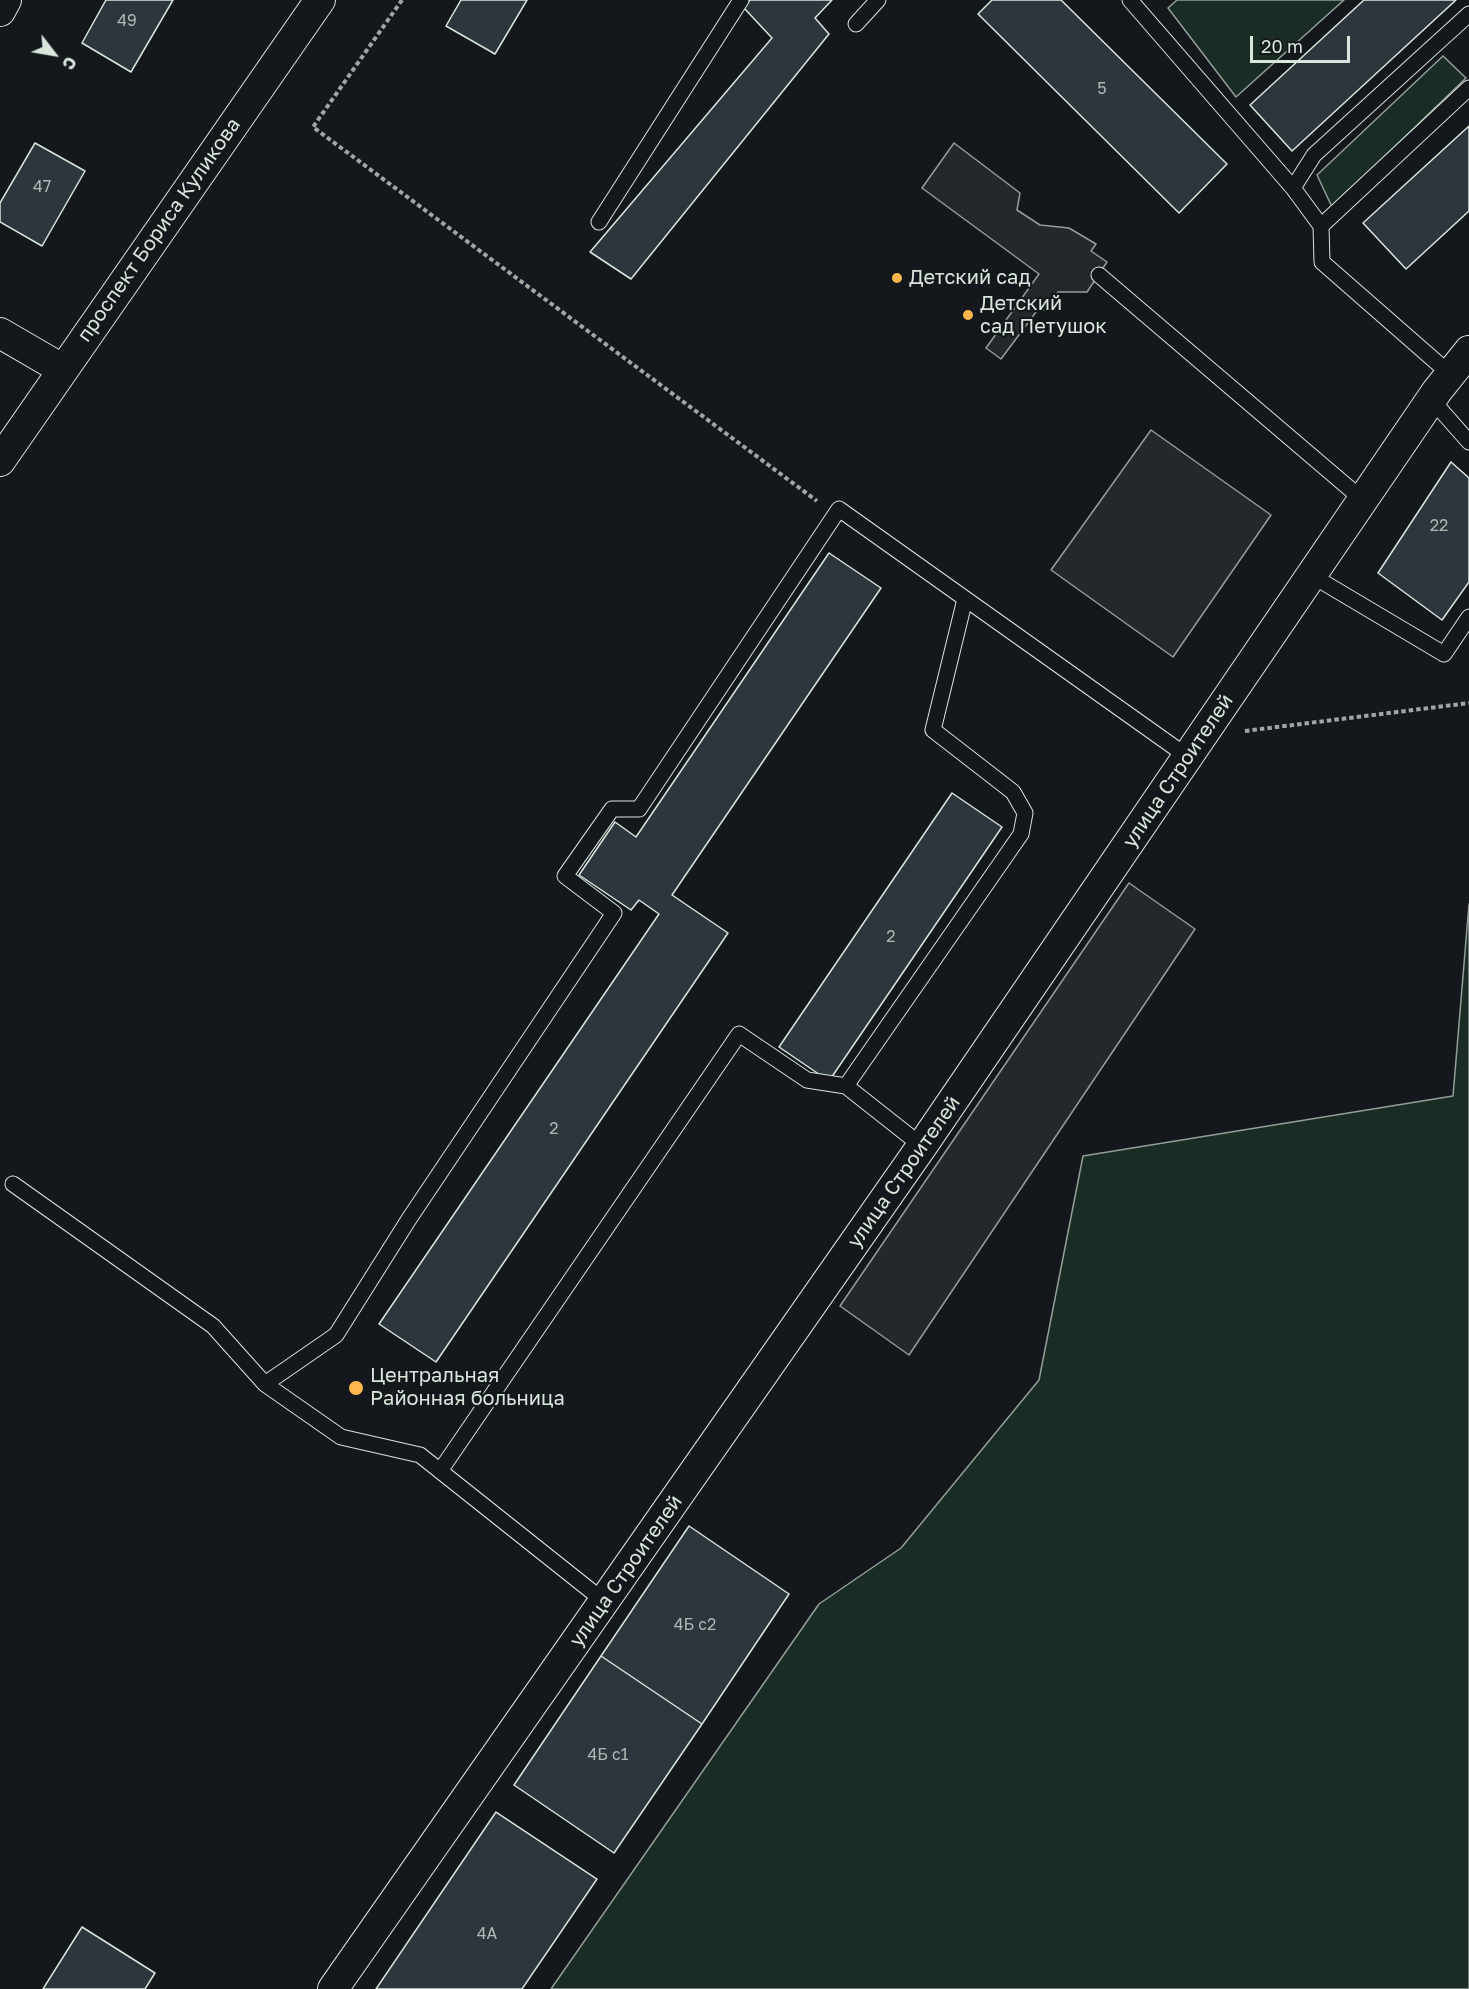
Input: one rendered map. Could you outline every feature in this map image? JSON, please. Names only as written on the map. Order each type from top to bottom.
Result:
[{"type":"street","points":[[0,11],[6,0]]},
{"type":"street","name":"проспект Бориса Куликова","points":[[0,460],[320,0]]},
{"type":"street","points":[[0,333],[62,369]]},
{"type":"street","name":"улица Строителей","points":[[333,1989],[922,1146],[1311,575],[1450,374],[1469,351]]},
{"type":"lane","points":[[599,222],[741,0]]},
{"type":"lane","points":[[856,24],[878,0]]},
{"type":"lane","points":[[1136,2],[1293,188],[1321,226],[1322,262],[1450,374]]},
{"type":"lane","points":[[1293,188],[1314,155],[1469,14]]},
{"type":"lane","points":[[1321,226],[1469,88]]},
{"type":"lane","points":[[1099,275],[1363,500]]},
{"type":"lane","points":[[1432,400],[1469,442]]},
{"type":"lane","points":[[265,1384],[336,1335],[409,1219],[614,913],[565,876],[612,809],[639,809],[839,509],[965,599],[1195,747]]},
{"type":"lane","points":[[1311,575],[1444,654],[1469,617]]},
{"type":"lane","points":[[846,1086],[1021,834],[1025,813],[1013,792],[933,730],[965,599]]},
{"type":"lane","points":[[440,1471],[739,1034],[807,1080],[846,1086],[922,1146]]},
{"type":"lane","points":[[13,1184],[213,1326],[265,1384],[341,1437],[420,1455],[605,1602]]},
{"type":"path","points":[[402,0],[313,127],[835,515]]},
{"type":"path","points":[[1195,747],[1469,702]]},
{"type":"green space","points":[[1177,0],[1344,0],[1236,97],[1168,8]]},
{"type":"green space","points":[[1443,56],[1466,78],[1332,207],[1317,175]]},
{"type":"green space","points":[[1469,904],[1469,1989],[551,1989],[819,1604],[901,1548],[1039,1380],[1083,1156],[1453,1096]]},
{"type":"shaded area","points":[[954,143],[1020,193],[1017,210],[1040,225],[1069,228],[1096,244],[1091,251],[1107,262],[1087,292],[1058,292],[1045,310],[1039,308],[1001,359],[986,348],[1039,274],[922,188]]},
{"type":"shaded area","points":[[1151,430],[1271,515],[1173,657],[1051,570]]},
{"type":"shaded area","points":[[1129,883],[1195,929],[909,1355],[840,1306]]},
{"type":"building","points":[[106,0],[173,0],[131,72],[82,43]]},
{"type":"building","points":[[461,0],[527,0],[495,54],[446,26]]},
{"type":"building","points":[[750,0],[832,0],[815,18],[829,34],[631,279],[590,252],[772,38],[744,8]]},
{"type":"building","points":[[992,0],[1061,0],[1227,164],[1179,213],[978,14]]},
{"type":"building","points":[[1364,0],[1456,0],[1292,151],[1250,105]]},
{"type":"building","points":[[1469,126],[1469,211],[1406,269],[1363,223]]},
{"type":"building","points":[[35,143],[85,171],[42,246],[0,222],[0,203]]},
{"type":"building","points":[[1451,462],[1469,478],[1469,582],[1442,620],[1378,573]]},
{"type":"building","points":[[829,553],[881,588],[672,895],[728,933],[436,1362],[379,1324],[659,914],[639,900],[631,910],[579,875],[615,822],[636,837]]},
{"type":"building","points":[[952,793],[1002,827],[829,1081],[779,1047]]},
{"type":"building","points":[[689,1526],[789,1594],[702,1724],[601,1656]]},
{"type":"building","points":[[601,1656],[702,1724],[614,1853],[514,1785]]},
{"type":"building","points":[[496,1812],[597,1879],[522,1989],[376,1989]]},
{"type":"building","points":[[82,1927],[155,1973],[145,1989],[43,1989]]},
{"type":"place","name":"Детский сад","points":[[897,278]]},
{"type":"place","name":"Детский сад Петушок","points":[[968,315]]},
{"type":"place","name":"Центральная Районная больница","points":[[356,1388]]}]
